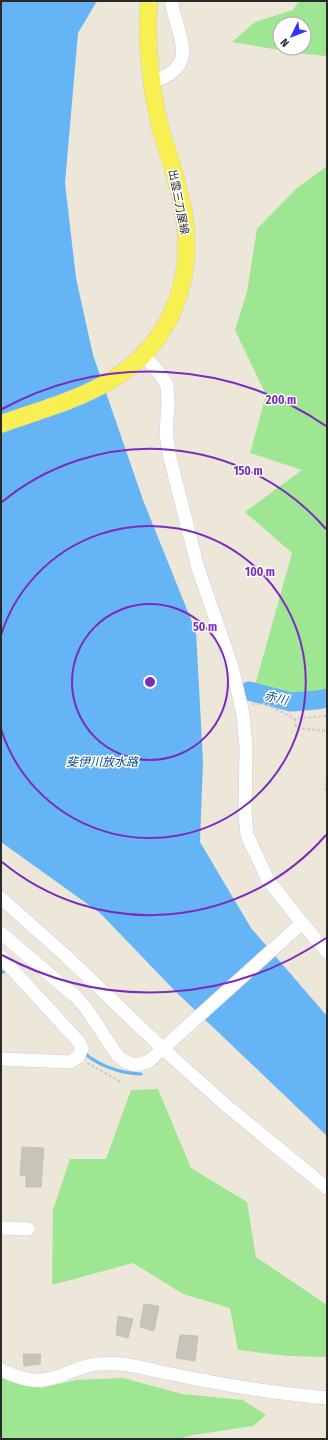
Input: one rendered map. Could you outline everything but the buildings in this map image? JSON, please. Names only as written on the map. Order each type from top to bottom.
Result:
[{"type":"main road","name":"出雲三刀屋線","points":[[1,424],[70,400],[107,383],[128,370],[156,342],[174,308],[182,287],[186,265],[187,239],[183,209],[173,168],[158,120],[151,82],[148,19],[149,1]]},
{"type":"street","points":[[151,82],[165,78],[175,71],[181,64],[183,51],[172,1]]},
{"type":"street","points":[[144,355],[167,385],[168,403],[166,434],[170,458],[198,568],[232,667],[241,704],[246,748],[244,814],[247,835],[268,880],[327,952]]},
{"type":"street","points":[[1,898],[66,956],[162,1048],[228,1107],[327,1188]]},
{"type":"street","points":[[1,933],[76,996],[86,1008],[117,1055],[128,1064],[135,1065],[149,1061],[302,923]]},
{"type":"street","points":[[1,957],[79,1042],[80,1053],[70,1062],[1,1059]]},
{"type":"street","points":[[1,1228],[28,1229]]},
{"type":"street","points":[[1,1370],[21,1378],[40,1381],[52,1380],[82,1367],[111,1363],[245,1388],[327,1398]]},
{"type":"path","points":[[241,704],[266,704],[295,719],[327,715]]},
{"type":"path","points":[[295,719],[296,728],[327,730]]},
{"type":"path","points":[[327,783],[325,788],[327,793]]},
{"type":"path","points":[[80,1053],[121,1082]]},
{"type":"green space","points":[[299,1],[327,1],[327,58],[326,56],[312,55],[312,16],[274,16],[293,10]]},
{"type":"green space","points":[[272,17],[272,49],[232,42],[255,22]]},
{"type":"green space","points":[[327,166],[327,690],[311,694],[254,689],[292,553],[245,512],[302,470],[250,453],[266,395],[235,330],[247,292],[257,229],[296,189]]},
{"type":"green space","points":[[158,1089],[191,1168],[247,1202],[256,1257],[327,1305],[327,1357],[289,1356],[238,1350],[230,1308],[183,1294],[133,1263],[52,1285],[53,1210],[70,1159],[106,1159],[131,1090]]},
{"type":"green space","points":[[1,1376],[18,1383],[42,1388],[76,1380],[123,1378],[182,1394],[243,1400],[266,1415],[253,1426],[193,1435],[178,1439],[1,1439]]},
{"type":"water","name":"斐伊川放水路","points":[[1,1],[97,1],[78,33],[65,183],[76,278],[93,355],[143,500],[196,632],[203,761],[200,842],[251,928],[327,1016],[327,1136],[175,991],[100,913],[1,842]]},
{"type":"waterway","name":"赤川","points":[[249,691],[291,702],[327,698]]},
{"type":"waterway","points":[[84,1053],[104,1066],[118,1071],[141,1074]]}]
